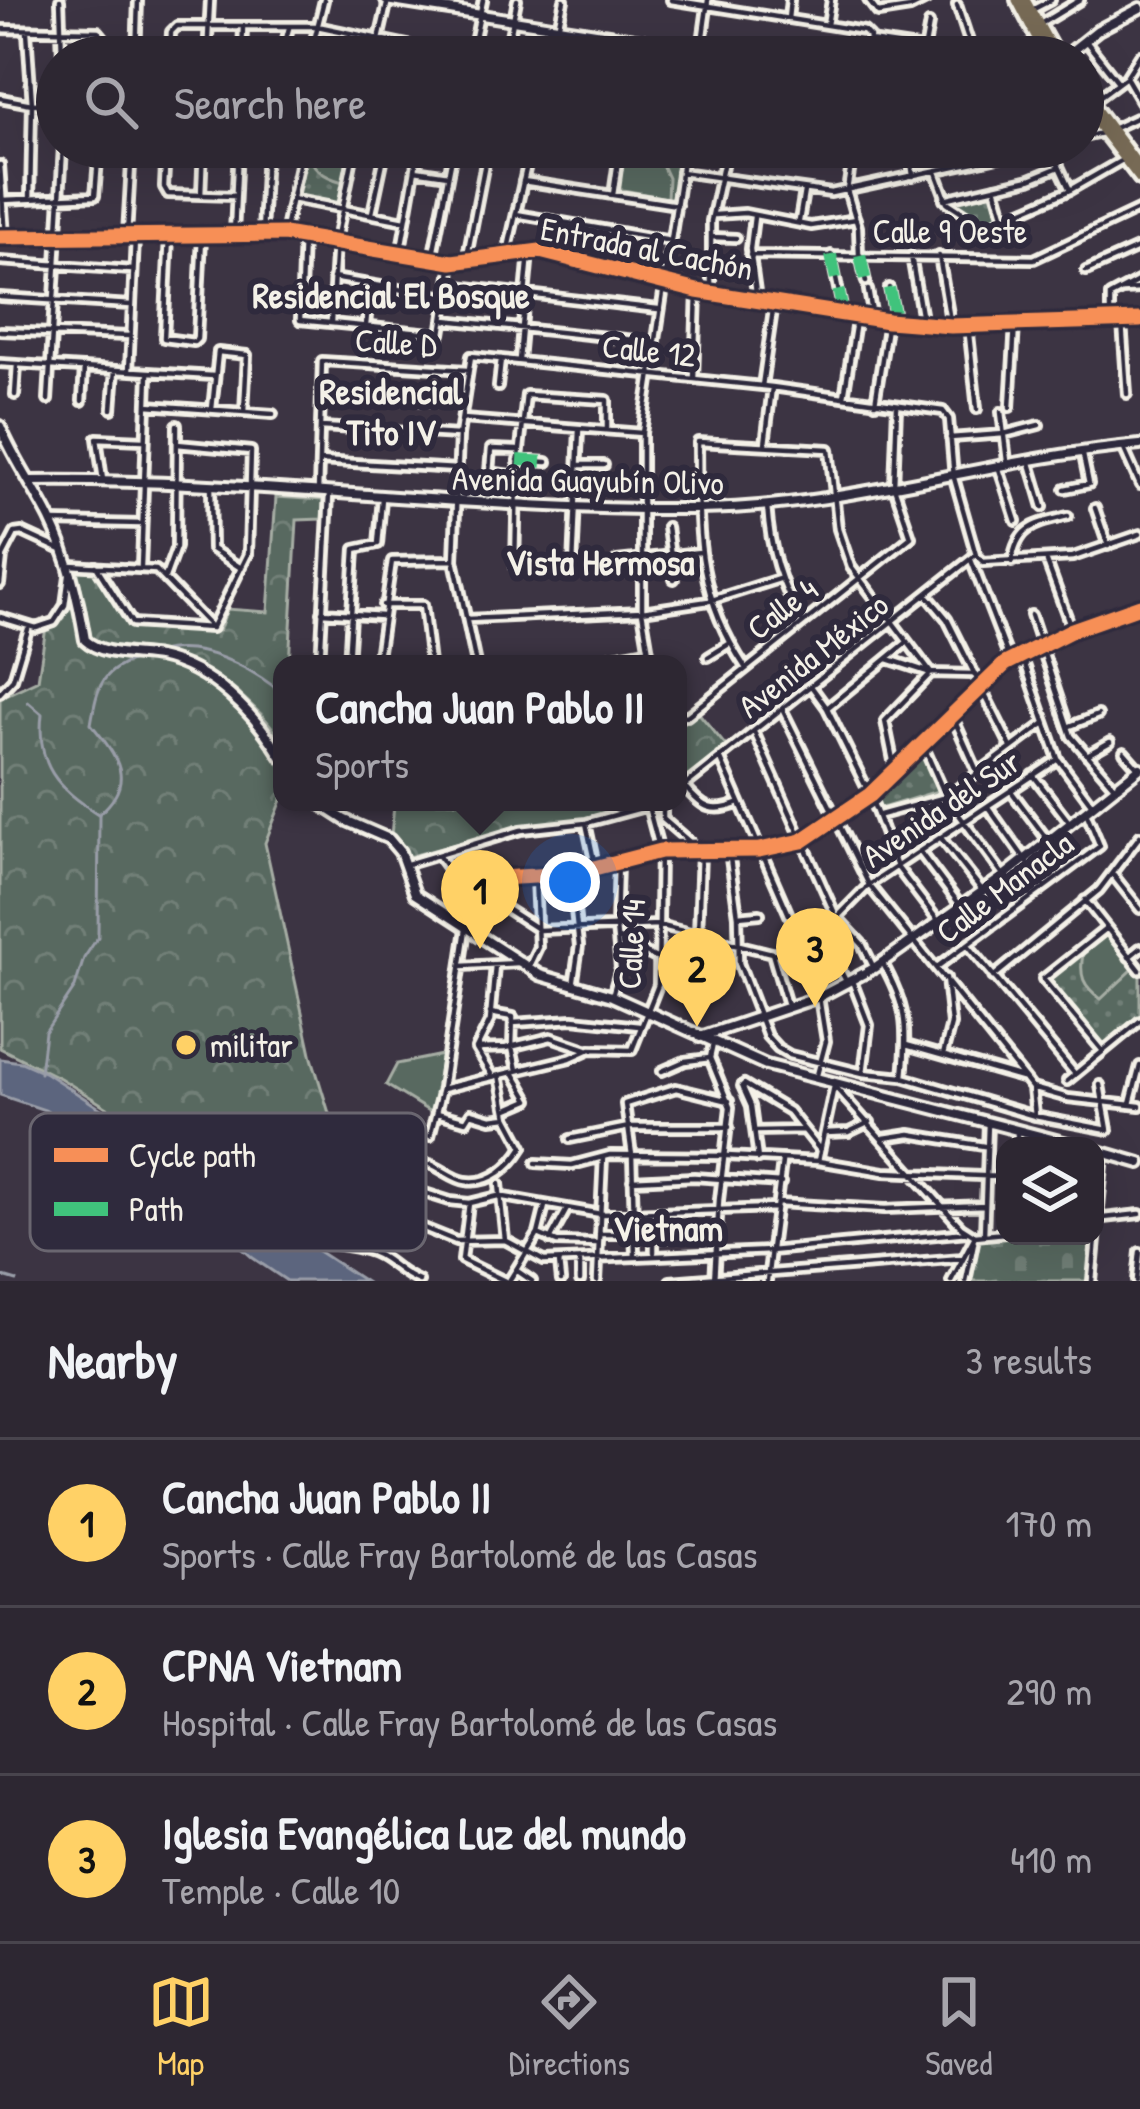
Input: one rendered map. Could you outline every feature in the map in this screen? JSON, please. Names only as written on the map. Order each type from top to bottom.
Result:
[{"type":"main road","points":[[387,0],[608,36]]},
{"type":"main road","points":[[1024,4],[1040,36]]},
{"type":"main road","points":[[1024,4],[1039,36]]},
{"type":"main road","points":[[1092,36],[1140,8]]},
{"type":"main road","points":[[1104,127],[1140,168]]},
{"type":"main road","points":[[1132,155],[1140,179]]},
{"type":"main road","name":"Entrada al Cachón","points":[[3,237],[284,234],[452,262],[539,251],[697,291],[923,325],[1140,320]]},
{"type":"main road","points":[[0,426],[70,564],[85,640],[100,649],[166,659],[218,686],[247,710],[273,746]]},
{"type":"main road","name":"Avenida Guayubín Olivo","points":[[31,482],[142,479],[323,495],[699,509],[833,496],[1140,445]]},
{"type":"main road","points":[[699,1037],[819,997],[878,965],[1004,876],[1139,769]]},
{"type":"main road","points":[[331,811],[389,839],[415,894],[528,968],[612,996],[712,1045],[815,1081],[1039,1137]]},
{"type":"main road","points":[[1104,1152],[1140,1163]]},
{"type":"street","points":[[60,0],[61,36]]},
{"type":"street","points":[[137,36],[138,0]]},
{"type":"street","points":[[208,36],[210,0]]},
{"type":"street","points":[[315,36],[324,0]]},
{"type":"street","points":[[380,36],[387,0]]},
{"type":"street","points":[[476,36],[483,0]]},
{"type":"street","points":[[510,36],[517,0]]},
{"type":"street","points":[[557,36],[565,0]]},
{"type":"street","points":[[670,0],[708,2],[867,32],[868,36]]},
{"type":"street","points":[[748,11],[750,0]]},
{"type":"street","points":[[788,19],[790,0]]},
{"type":"street","points":[[827,25],[831,0]]},
{"type":"street","points":[[868,0],[878,13],[926,0]]},
{"type":"street","points":[[1024,4],[1051,0]]},
{"type":"street","points":[[1037,26],[1078,0]]},
{"type":"street","points":[[703,36],[708,2]]},
{"type":"street","points":[[956,5],[967,36]]},
{"type":"street","points":[[927,36],[929,24]]},
{"type":"street","points":[[172,36],[172,29],[208,26],[317,26],[361,36]]},
{"type":"street","points":[[243,27],[243,36]]},
{"type":"street","points":[[287,36],[289,27]]},
{"type":"street","points":[[0,29],[102,36]]},
{"type":"street","points":[[27,32],[31,199]]},
{"type":"street","points":[[1104,92],[1126,77],[1140,55]]},
{"type":"street","points":[[1104,64],[1118,82]]},
{"type":"street","points":[[1126,77],[1137,88],[1140,101]]},
{"type":"street","points":[[0,98],[36,104]]},
{"type":"street","points":[[1104,132],[1140,116]]},
{"type":"street","points":[[936,171],[944,199],[977,225],[1005,221],[1132,155]]},
{"type":"street","points":[[0,165],[3,237]]},
{"type":"street","points":[[48,400],[63,168]]},
{"type":"street","points":[[2,200],[95,196],[97,168]]},
{"type":"street","points":[[129,370],[132,168]]},
{"type":"street","points":[[166,168],[165,191],[172,196],[236,196]]},
{"type":"street","points":[[201,195],[202,168]]},
{"type":"street","points":[[234,234],[238,168]]},
{"type":"street","points":[[262,233],[265,168]]},
{"type":"street","points":[[284,234],[298,168]]},
{"type":"street","points":[[331,322],[336,241],[350,168]]},
{"type":"street","points":[[372,213],[382,168]]},
{"type":"street","points":[[432,260],[450,168]]},
{"type":"street","points":[[466,261],[484,168]]},
{"type":"street","points":[[506,255],[527,168]]},
{"type":"street","points":[[613,195],[617,168]]},
{"type":"street","points":[[648,655],[639,508],[642,433],[682,168]]},
{"type":"street","points":[[711,293],[711,237],[725,168]]},
{"type":"street","points":[[851,168],[847,190],[873,318]]},
{"type":"street","points":[[912,168],[913,176]]},
{"type":"street","points":[[681,172],[804,191],[847,190],[947,168]]},
{"type":"street","points":[[944,199],[1055,168]]},
{"type":"street","points":[[1059,168],[1070,190]]},
{"type":"street","points":[[400,254],[415,170],[448,176]]},
{"type":"street","points":[[523,182],[676,205]]},
{"type":"street","points":[[995,187],[1005,221]]},
{"type":"street","points":[[798,223],[804,191]]},
{"type":"street","points":[[292,199],[405,221]]},
{"type":"street","name":"Calle 9 Oeste","points":[[750,255],[1034,259],[1140,209]]},
{"type":"street","points":[[516,214],[671,241]]},
{"type":"street","points":[[715,215],[754,214],[811,226],[856,219]]},
{"type":"street","points":[[754,214],[750,255],[757,300]]},
{"type":"street","points":[[169,236],[164,338],[181,341],[197,339],[202,236]]},
{"type":"street","points":[[303,236],[298,319],[442,334],[452,262]]},
{"type":"street","points":[[711,237],[736,238]]},
{"type":"street","points":[[1086,271],[1140,247]]},
{"type":"street","points":[[519,360],[530,252]]},
{"type":"street","points":[[831,255],[843,312]]},
{"type":"street","points":[[911,256],[923,325]]},
{"type":"street","points":[[939,256],[951,326]]},
{"type":"street","points":[[0,262],[133,270]]},
{"type":"street","points":[[333,278],[448,298]]},
{"type":"street","points":[[1109,321],[1109,297],[1140,280]]},
{"type":"street","points":[[366,326],[370,285]]},
{"type":"street","points":[[449,285],[660,309]]},
{"type":"street","points":[[875,403],[892,321],[889,288]]},
{"type":"street","points":[[1120,290],[1140,290]]},
{"type":"street","points":[[694,379],[697,291]]},
{"type":"street","points":[[0,297],[131,305]]},
{"type":"street","points":[[762,386],[774,303]]},
{"type":"street","points":[[844,397],[857,315]]},
{"type":"street","points":[[445,320],[655,342]]},
{"type":"street","points":[[1122,320],[1127,394]]},
{"type":"street","points":[[1010,407],[1016,324]]},
{"type":"street","points":[[968,325],[976,409]]},
{"type":"street","points":[[0,331],[130,336]]},
{"type":"street","points":[[212,410],[216,352],[246,354],[244,412]]},
{"type":"street","name":"Calle 12","points":[[467,370],[471,356],[821,393],[943,411],[950,419],[950,438]]},
{"type":"street","points":[[498,387],[501,359]]},
{"type":"street","name":"Calle D","points":[[321,394],[322,361],[467,370]]},
{"type":"street","points":[[0,363],[214,376]]},
{"type":"street","points":[[15,395],[16,363]]},
{"type":"street","points":[[82,401],[84,368]]},
{"type":"street","points":[[112,409],[115,370]]},
{"type":"street","points":[[467,370],[460,419],[454,560],[474,655]]},
{"type":"street","points":[[141,567],[148,372]]},
{"type":"street","points":[[765,444],[772,387]]},
{"type":"street","points":[[579,429],[573,567],[513,566],[518,450],[528,393],[607,400],[607,430]]},
{"type":"street","points":[[320,655],[321,394],[463,403]]},
{"type":"street","points":[[146,405],[273,414]]},
{"type":"street","points":[[894,487],[897,406]]},
{"type":"street","points":[[1001,412],[1004,468],[1016,521]]},
{"type":"street","points":[[460,419],[642,433]]},
{"type":"street","points":[[165,577],[176,548],[177,425]]},
{"type":"street","points":[[1010,661],[973,557],[954,478],[950,438],[1004,434],[1039,425]]},
{"type":"street","points":[[320,427],[459,435]]},
{"type":"street","points":[[103,480],[99,436],[143,440]]},
{"type":"street","points":[[745,667],[710,601],[700,552],[698,442],[829,448],[846,555],[859,580],[931,673]]},
{"type":"street","points":[[177,443],[250,452],[249,543],[212,628]]},
{"type":"street","points":[[1123,447],[1140,485]]},
{"type":"street","points":[[517,476],[490,474],[490,451],[518,450]]},
{"type":"street","points":[[1065,489],[1089,484],[1083,453]]},
{"type":"street","points":[[518,460],[547,462]]},
{"type":"street","points":[[319,461],[457,469]]},
{"type":"street","points":[[1030,463],[1043,507]]},
{"type":"street","points":[[577,465],[604,465]]},
{"type":"street","points":[[211,485],[212,549],[241,568]]},
{"type":"street","name":"Calle 4","points":[[687,711],[911,537],[894,487]]},
{"type":"street","points":[[349,655],[356,549],[378,544],[382,498]]},
{"type":"street","points":[[767,505],[779,579],[803,623]]},
{"type":"street","points":[[1095,508],[1108,546]]},
{"type":"street","points":[[1012,562],[1022,532],[1069,516]]},
{"type":"street","points":[[52,522],[142,524]]},
{"type":"street","points":[[667,527],[674,578]]},
{"type":"street","points":[[0,584],[4,556],[18,531],[64,551]]},
{"type":"street","points":[[973,557],[983,562],[1046,560],[1140,534]]},
{"type":"street","points":[[617,561],[700,552]]},
{"type":"street","name":"Avenida México","points":[[687,784],[973,557]]},
{"type":"street","points":[[378,655],[392,561],[454,560]]},
{"type":"street","points":[[1046,560],[1072,630]]},
{"type":"street","points":[[0,616],[29,627],[47,625],[60,617],[70,564],[141,567],[165,577],[212,628]]},
{"type":"street","points":[[96,566],[132,623],[212,628]]},
{"type":"street","points":[[619,572],[641,572]]},
{"type":"street","points":[[467,619],[642,611],[710,601],[779,579]]},
{"type":"street","points":[[927,595],[947,619],[983,683],[1012,747]]},
{"type":"street","points":[[383,605],[423,605],[429,655]]},
{"type":"street","points":[[461,880],[571,874],[660,851],[759,850],[802,841],[870,795],[1010,661],[1072,630],[1140,606]]},
{"type":"street","points":[[322,612],[382,616]]},
{"type":"street","points":[[1031,615],[1067,727],[1115,787]]},
{"type":"street","points":[[0,693],[13,679],[29,627]]},
{"type":"street","points":[[827,708],[907,642]]},
{"type":"street","points":[[708,657],[729,644]]},
{"type":"street","points":[[620,655],[647,650]]},
{"type":"street","points":[[1022,656],[1058,759],[1089,809]]},
{"type":"street","points":[[887,659],[931,673],[973,674],[983,683]]},
{"type":"street","points":[[896,771],[884,721],[931,673]]},
{"type":"street","points":[[811,686],[870,795],[897,867],[940,922]]},
{"type":"street","points":[[782,709],[869,885],[1025,1078],[1032,1088],[1035,1116]]},
{"type":"street","points":[[1067,727],[1098,715]]},
{"type":"street","points":[[952,716],[977,772]]},
{"type":"street","points":[[878,815],[946,797],[1045,723]]},
{"type":"street","points":[[754,733],[836,916],[903,1002],[903,1077]]},
{"type":"street","points":[[1087,755],[1110,742]]},
{"type":"street","points":[[923,745],[946,797],[1004,876]]},
{"type":"street","points":[[1124,752],[1139,769]]},
{"type":"street","points":[[720,757],[819,997],[826,1032],[815,1081]]},
{"type":"street","name":"Avenida del Sur","points":[[803,951],[869,885],[1058,759]]},
{"type":"street","points":[[1034,776],[1071,824]]},
{"type":"street","points":[[1011,791],[1049,842]]},
{"type":"street","points":[[687,794],[711,810],[740,803]]},
{"type":"street","points":[[988,807],[1046,888]]},
{"type":"street","name":"Calle Manacla","points":[[937,967],[1100,846],[1089,809]]},
{"type":"street","points":[[404,865],[521,830],[586,823],[630,811]]},
{"type":"street","name":"Calle 14","points":[[648,1014],[658,988],[660,851],[649,811]]},
{"type":"street","points":[[663,811],[663,819],[700,852],[698,934]]},
{"type":"street","points":[[586,823],[595,867]]},
{"type":"street","points":[[993,977],[1113,875],[1140,836]]},
{"type":"street","points":[[941,838],[982,891]]},
{"type":"street","points":[[729,851],[739,963],[767,1036],[778,1048],[821,1063],[903,1077],[1035,1116],[1108,1130],[1100,1085]]},
{"type":"street","points":[[920,852],[961,906]]},
{"type":"street","points":[[438,855],[461,880],[539,930],[658,925],[772,953],[803,951]]},
{"type":"street","points":[[612,996],[620,971],[618,862]]},
{"type":"street","points":[[571,874],[579,962],[573,986]]},
{"type":"street","points":[[1113,875],[1140,909]]},
{"type":"street","points":[[528,968],[538,950],[535,877]]},
{"type":"street","points":[[1132,898],[1140,892]]},
{"type":"street","points":[[1085,900],[1140,970]]},
{"type":"street","points":[[738,916],[760,914]]},
{"type":"street","points":[[1103,1052],[1043,979],[1106,928]]},
{"type":"street","points":[[430,1136],[442,1089],[466,929]]},
{"type":"street","points":[[821,934],[869,1025],[862,1073]]},
{"type":"street","points":[[618,939],[656,958]]},
{"type":"street","points":[[968,945],[1075,1074]]},
{"type":"street","points":[[1129,957],[1140,948]]},
{"type":"street","points":[[772,953],[788,1006]]},
{"type":"street","points":[[460,967],[518,963]]},
{"type":"street","points":[[476,1049],[490,1013],[495,965]]},
{"type":"street","points":[[943,1055],[951,1024],[946,978]]},
{"type":"street","points":[[437,1113],[466,1121],[471,1113],[491,1119],[529,1100],[515,1071],[513,1017],[490,1013]]},
{"type":"street","points":[[476,1049],[512,1047],[551,1037],[590,1049],[632,1050],[648,1014]]},
{"type":"street","points":[[513,1023],[573,1019],[639,1026]]},
{"type":"street","points":[[1067,1081],[1140,1021]]},
{"type":"street","points":[[712,1045],[710,1058],[729,1101],[714,1279]]},
{"type":"street","points":[[906,1045],[1025,1078]]},
{"type":"street","points":[[430,1164],[466,1181],[508,1168],[523,1147],[495,1074],[476,1049]]},
{"type":"street","points":[[442,1089],[590,1049]]},
{"type":"street","points":[[662,1071],[685,1061],[710,1058]]},
{"type":"street","points":[[1130,1104],[1140,1066]]},
{"type":"street","points":[[758,1159],[744,1084],[781,1105],[820,1150]]},
{"type":"street","points":[[834,1086],[975,1237]]},
{"type":"street","points":[[818,1161],[834,1086]]},
{"type":"street","points":[[1032,1088],[1068,1098],[1140,1106]]},
{"type":"street","points":[[635,1256],[632,1155],[625,1104],[651,1094],[690,1089],[729,1101]]},
{"type":"street","points":[[825,1133],[849,1132],[870,1122]]},
{"type":"street","points":[[984,1234],[988,1123]]},
{"type":"street","points":[[570,1138],[629,1127],[729,1127]]},
{"type":"street","points":[[755,1130],[803,1130]]},
{"type":"street","points":[[1017,1130],[1017,1137]]},
{"type":"street","points":[[884,1138],[910,1134],[986,1147]]},
{"type":"street","points":[[536,1163],[572,1165],[632,1155],[727,1156],[818,1161],[868,1171],[996,1176]]},
{"type":"street","points":[[597,1281],[603,1157]]},
{"type":"street","points":[[767,1277],[782,1160]]},
{"type":"street","points":[[632,1180],[781,1183]]},
{"type":"street","points":[[499,1184],[506,1240]]},
{"type":"street","points":[[426,1192],[469,1203],[498,1196],[602,1214],[777,1205],[986,1205]]},
{"type":"street","points":[[469,1203],[462,1260],[507,1281],[538,1234],[545,1204]]},
{"type":"street","points":[[550,1240],[567,1209]]},
{"type":"street","points":[[1104,1217],[1140,1214]]},
{"type":"street","points":[[426,1227],[464,1241],[506,1240],[541,1261],[559,1262],[770,1251],[968,1232]]},
{"type":"street","points":[[951,1281],[975,1237],[996,1233]]},
{"type":"street","points":[[538,1234],[550,1240],[598,1243]]},
{"type":"street","points":[[599,1234],[632,1234]]},
{"type":"street","points":[[655,1255],[654,1238],[717,1234]]},
{"type":"street","points":[[966,1281],[975,1237]]},
{"type":"street","points":[[1092,1281],[1094,1245]]},
{"type":"street","points":[[358,1251],[378,1255],[404,1276],[419,1281]]},
{"type":"street","points":[[1138,1276],[1140,1252]]},
{"type":"street","points":[[670,1281],[767,1277],[963,1258]]},
{"type":"street","points":[[580,1261],[580,1281]]},
{"type":"street","points":[[559,1262],[561,1281]]},
{"type":"street","points":[[516,1270],[532,1281]]},
{"type":"green space","points":[[300,168],[349,168],[341,204],[294,197]]},
{"type":"green space","points":[[317,168],[347,168],[343,182]]},
{"type":"green space","points":[[618,168],[681,168],[675,203],[615,193]]},
{"type":"green space","points":[[621,168],[663,168],[668,178],[667,198],[617,189]]},
{"type":"green space","points":[[993,189],[1001,221],[992,223],[971,220],[947,199]]},
{"type":"green space","points":[[276,497],[323,500],[322,519],[297,520],[290,655],[273,655],[273,729],[230,686],[196,665],[159,653],[98,644],[91,637],[77,569],[96,570],[129,626],[219,631],[227,609],[268,612]]},
{"type":"green space","points":[[72,583],[81,639],[87,648],[165,659],[217,686],[270,739],[273,811],[278,811],[265,843],[312,1058],[329,1113],[116,1113],[0,1048],[0,698],[38,680],[46,627],[64,618]]},
{"type":"green space","points":[[697,711],[726,746],[687,778],[687,720]]},
{"type":"green space","points":[[920,746],[941,790],[879,809],[872,791]]},
{"type":"green space","points":[[393,811],[619,811],[585,821],[519,827],[404,858],[391,835]]},
{"type":"green space","points":[[1106,932],[1140,971],[1140,1018],[1103,1049],[1046,979]]},
{"type":"green space","points":[[1106,934],[1133,969],[1101,999],[1084,980],[1082,962],[1083,954]]},
{"type":"green space","points":[[442,1055],[432,1113],[386,1085],[397,1064]]},
{"type":"green space","points":[[996,1237],[996,1245],[1091,1245],[1089,1281],[970,1281],[978,1240]]},
{"type":"water","points":[[0,1059],[21,1062],[107,1113],[50,1113],[0,1095]]},
{"type":"water","points":[[245,1251],[318,1251],[364,1281],[287,1281]]},
{"type":"waterway","points":[[157,653],[207,653],[273,687]]},
{"type":"waterway","points":[[40,1073],[45,1032],[75,987],[84,958],[98,937],[99,814],[118,791],[120,780],[109,747],[91,724],[96,698],[110,673],[142,657]]},
{"type":"waterway","points":[[28,702],[42,714],[42,748],[52,773],[98,814]]},
{"type":"waterway","points":[[0,1276],[17,1281]]},
{"type":"marked path","points":[[831,255],[843,312]]},
{"type":"marked path","points":[[860,255],[866,282]]},
{"type":"marked path","points":[[889,288],[896,322]]},
{"type":"marked path","points":[[518,460],[547,462]]},
{"type":"cycle path","points":[[0,237],[284,234],[452,262],[540,251],[697,291],[888,321],[951,326],[1140,320]]},
{"type":"cycle path","points":[[461,880],[571,874],[660,851],[759,850],[802,841],[870,795],[1005,664],[1072,630],[1140,606]]},
{"type":"place","name":"Cancha Juan Pablo II","points":[[480,949]]},
{"type":"place","name":"Iglesia Evangélica Luz del mundo","points":[[815,1007]]},
{"type":"place","name":"CPNA Vietnam","points":[[697,1027]]},
{"type":"place","name":"militar","points":[[186,1045]]},
{"type":"district","name":"Residencial El Bosque","points":[[391,295]]},
{"type":"district","name":"Residencial Tito IV","points":[[391,412]]},
{"type":"district","name":"Vista Hermosa","points":[[600,562]]},
{"type":"district","name":"Vietnam","points":[[668,1228]]}]
